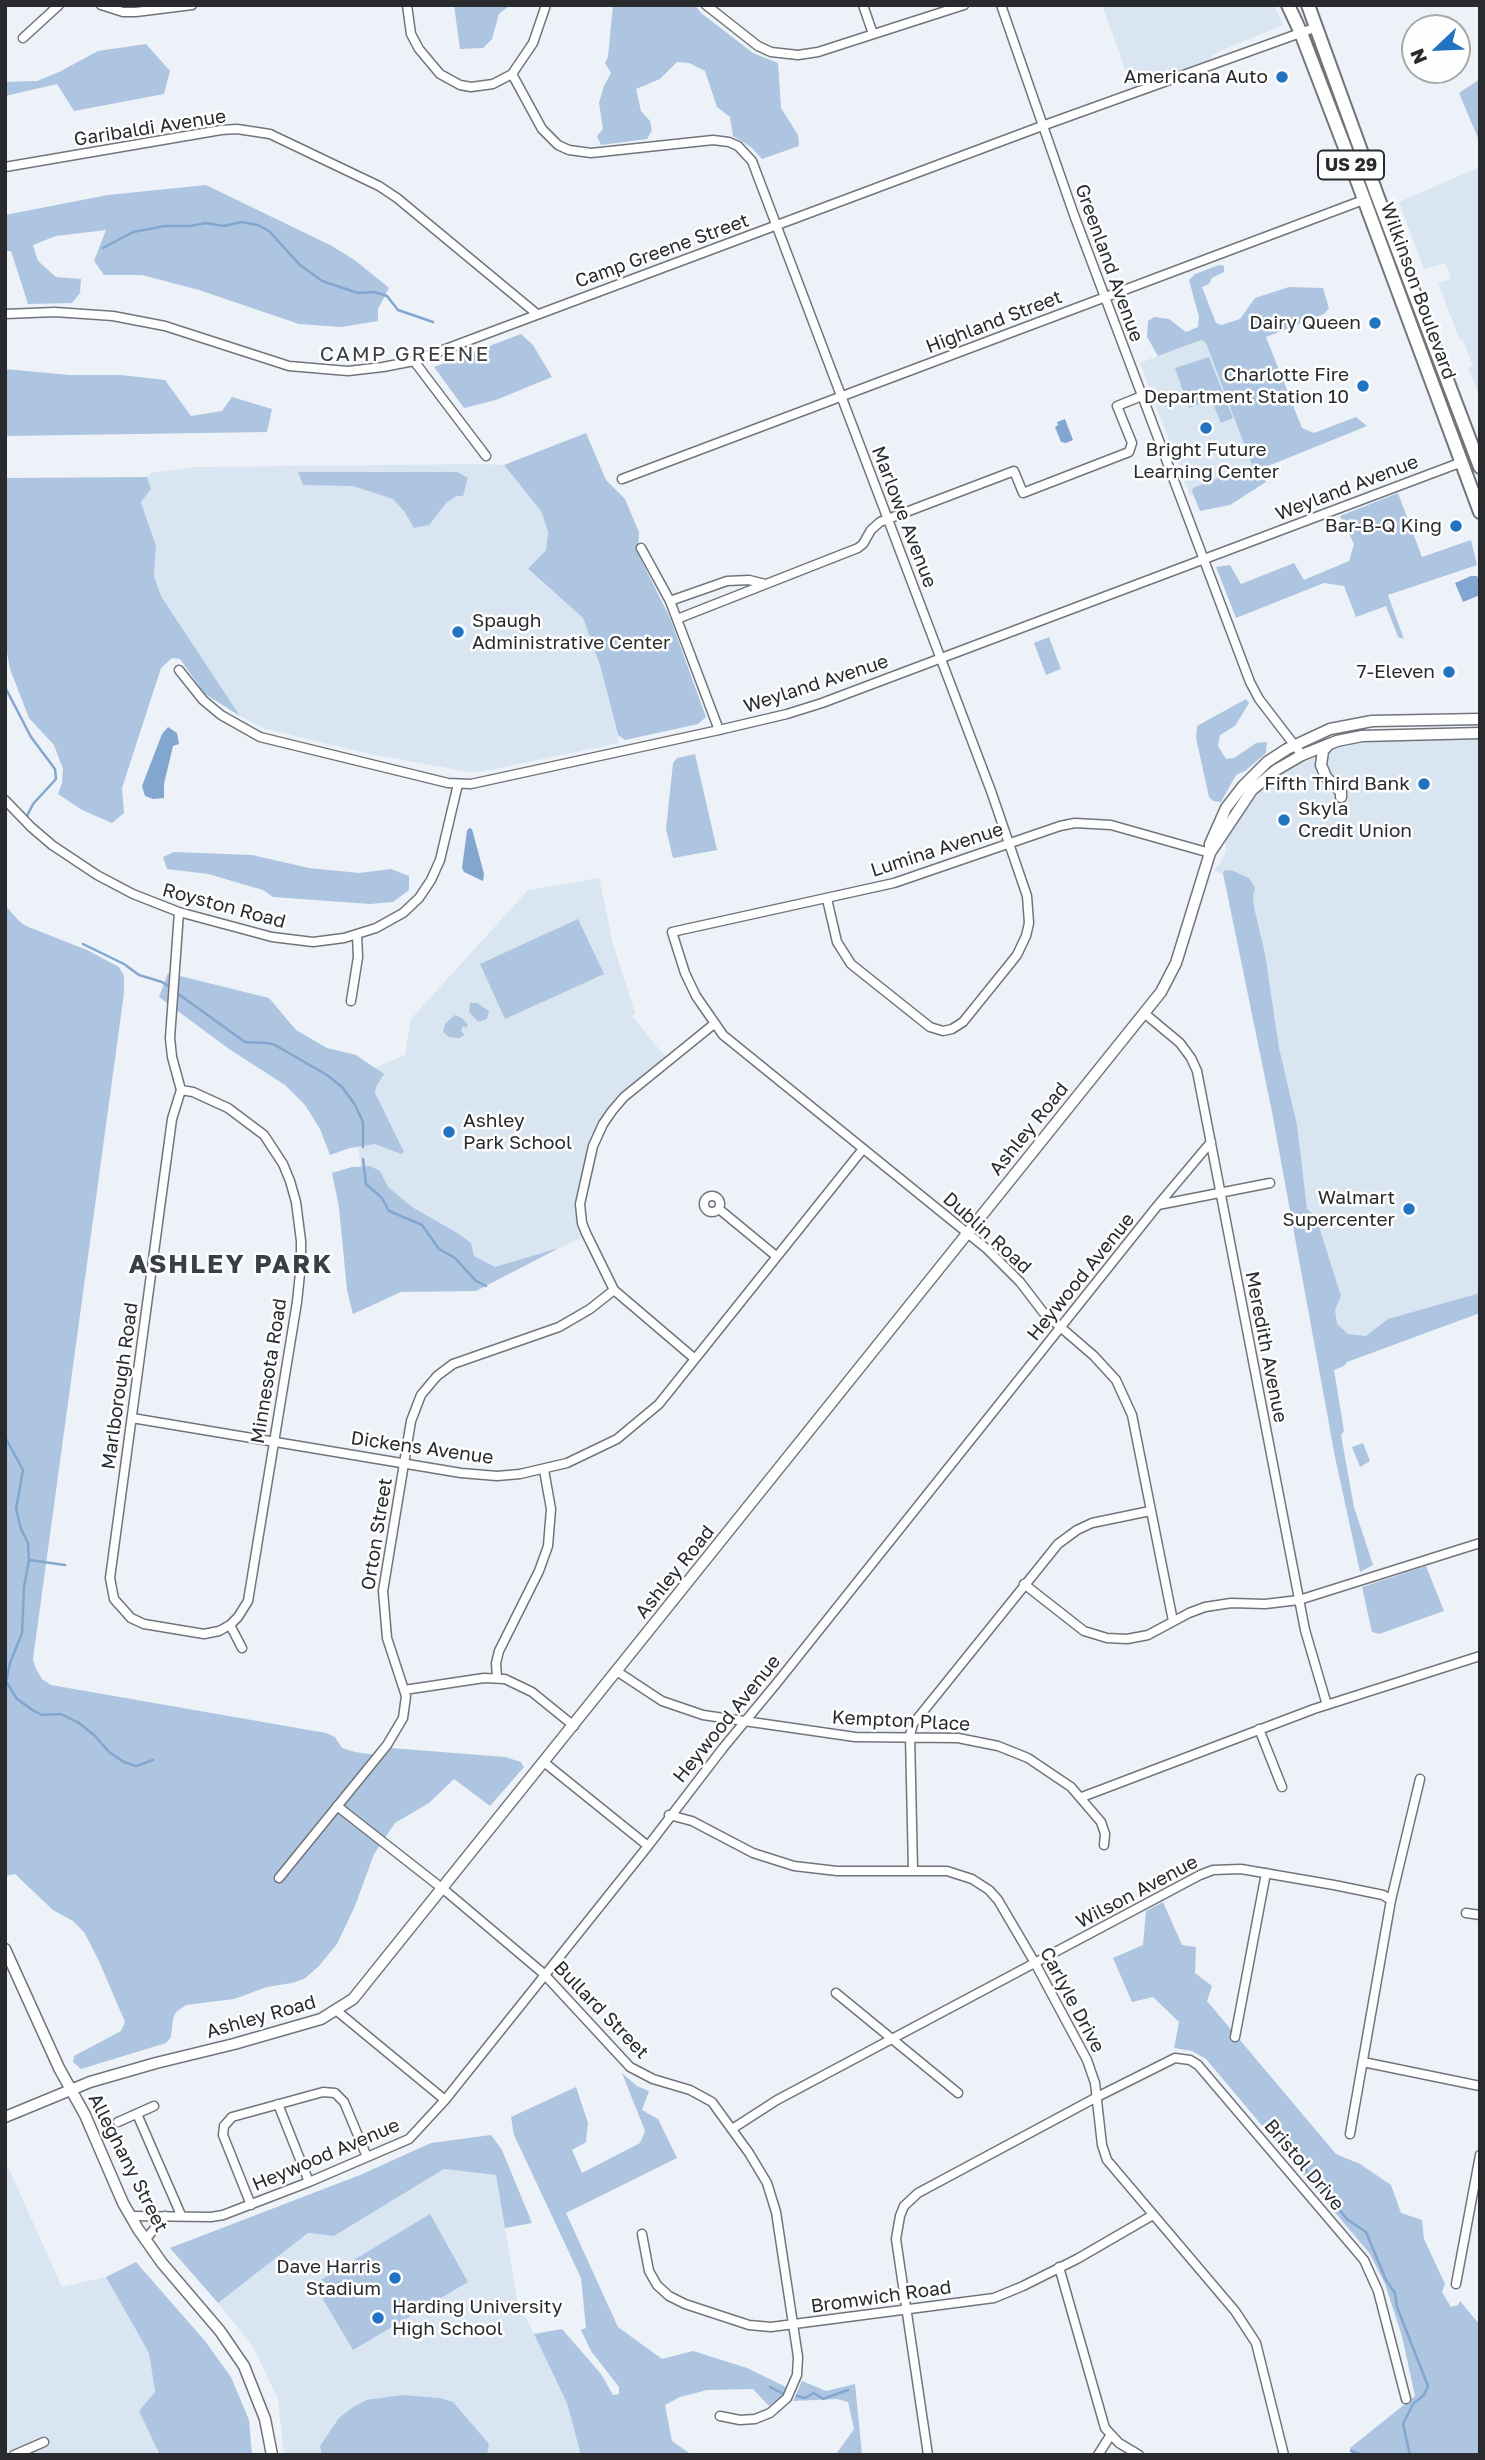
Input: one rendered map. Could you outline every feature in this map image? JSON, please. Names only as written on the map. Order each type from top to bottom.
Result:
[{"type":"main road","name":"Wilkinson Boulevard","points":[[1287,5],[1478,461]]},
{"type":"main road","name":"Wilkinson Boulevard","points":[[1308,5],[1433,385],[1480,512]]},
{"type":"main road","points":[[1433,385],[1464,447],[1478,461]]},
{"type":"main road","points":[[1462,462],[1468,463],[1480,486]]},
{"type":"street","points":[[23,38],[59,5]]},
{"type":"street","points":[[101,5],[123,12],[192,5]]},
{"type":"street","points":[[407,5],[408,21],[416,45],[440,74],[460,85],[482,87],[512,74],[533,43],[546,5]]},
{"type":"street","points":[[706,5],[746,38],[765,49],[784,55],[818,52],[964,5]]},
{"type":"street","points":[[863,5],[873,34]]},
{"type":"street","name":"Greenland Avenue","points":[[1001,5],[1104,297],[1251,685],[1301,755]]},
{"type":"street","name":"Camp Greene Street","points":[[5,314],[78,313],[146,321],[266,360],[315,370],[360,370],[414,361],[1042,126],[1314,28]]},
{"type":"street","name":"Marlowe Avenue","points":[[512,74],[542,129],[558,145],[591,153],[724,141],[738,146],[755,165],[1009,844],[1027,896],[1029,923],[1017,956],[964,1022],[943,1031],[930,1027],[851,964],[837,942],[827,899]]},
{"type":"street","name":"Garibaldi Avenue","points":[[5,167],[221,130],[237,129],[270,134],[379,186],[397,198],[537,314]]},
{"type":"street","name":"Highland Street","points":[[622,479],[1370,198]]},
{"type":"street","points":[[414,361],[486,456]]},
{"type":"street","points":[[677,619],[858,548],[877,524],[1014,471],[1023,493],[1129,452],[1132,443],[1117,406],[1142,396]]},
{"type":"street","name":"Weyland Avenue","points":[[179,670],[203,700],[221,715],[260,737],[458,784],[471,784],[719,730],[822,703],[1462,462]]},
{"type":"street","points":[[641,548],[670,601],[719,730]]},
{"type":"street","points":[[670,601],[727,581],[749,580],[767,584]]},
{"type":"street","name":"Ashley Road","points":[[1210,853],[1209,846],[1218,824],[1236,794],[1270,760],[1293,745],[1330,729],[1363,722],[1480,719]]},
{"type":"street","name":"Ashley Road","points":[[5,2117],[71,2089],[156,2063],[294,2028],[337,2011],[362,1990],[1166,984],[1176,963],[1210,853],[1240,805],[1257,785],[1279,767],[1331,743],[1370,736],[1480,733]]},
{"type":"street","points":[[1331,743],[1323,751],[1321,765],[1328,780],[1341,792],[1341,797]]},
{"type":"street","name":"Royston Road","points":[[5,800],[52,845],[97,875],[133,894],[179,912],[292,941],[327,941],[376,928],[403,913],[426,889],[440,860],[458,784]]},
{"type":"street","name":"Lumina Avenue","points":[[672,932],[827,899],[913,877],[1060,826],[1100,823],[1210,853]]},
{"type":"street","points":[[179,912],[170,1038],[181,1090]]},
{"type":"street","name":"Dublin Road","points":[[672,932],[685,973],[714,1024],[748,1057],[1004,1264],[1043,1312],[1106,1367],[1124,1394],[1132,1415],[1173,1621]]},
{"type":"street","points":[[351,1001],[358,957],[357,935]]},
{"type":"street","name":"Meredith Avenue","points":[[1144,1013],[1180,1043],[1191,1058],[1196,1071],[1299,1600],[1311,1657],[1327,1705]]},
{"type":"street","points":[[695,1359],[614,1290],[593,1250],[580,1211],[583,1186],[595,1139],[612,1111],[624,1097],[714,1024]]},
{"type":"street","name":"Marlborough Road","points":[[181,1090],[172,1119],[110,1578],[114,1599],[124,1612],[144,1624],[198,1634],[215,1632],[230,1625]]},
{"type":"street","name":"Minnesota Road","points":[[181,1090],[193,1092],[228,1108],[264,1135],[283,1164],[296,1202],[301,1241],[301,1275],[248,1601],[239,1618],[230,1625]]},
{"type":"street","points":[[1158,1205],[1211,1142]]},
{"type":"street","name":"Dickens Avenue","points":[[132,1418],[404,1464],[487,1475],[520,1474],[567,1463],[604,1447],[636,1425],[659,1404],[863,1149]]},
{"type":"street","name":"Heywood Avenue","points":[[131,2216],[217,2216],[309,2182],[410,2139],[445,2100],[648,1846],[669,1815],[1158,1205],[1270,1183]]},
{"type":"street","points":[[719,1209],[776,1256]]},
{"type":"street","name":"Orton Street","points":[[404,1690],[387,1638],[383,1601],[415,1408],[427,1387],[446,1368],[464,1358],[559,1327],[590,1309],[614,1290]]},
{"type":"street","points":[[496,1678],[499,1651],[539,1571],[548,1546],[551,1508],[544,1470]]},
{"type":"street","points":[[913,1870],[910,1739],[913,1724],[1058,1544],[1077,1530],[1099,1521],[1150,1511]]},
{"type":"street","points":[[1024,1584],[1074,1625],[1094,1635],[1121,1639],[1141,1637],[1189,1613],[1214,1605],[1299,1600],[1480,1543]]},
{"type":"street","points":[[230,1625],[242,1648]]},
{"type":"street","points":[[1082,1797],[1259,1729],[1480,1656]]},
{"type":"street","name":"Kempton Place","points":[[618,1672],[645,1691],[672,1705],[703,1715],[855,1737],[958,1738],[998,1746],[1048,1769],[1082,1797],[1101,1822],[1105,1834],[1104,1844]]},
{"type":"street","points":[[279,1878],[399,1728],[405,1707],[404,1690],[506,1679],[532,1692],[574,1726]]},
{"type":"street","points":[[1259,1729],[1282,1787]]},
{"type":"street","points":[[545,1763],[648,1846]]},
{"type":"street","points":[[1350,2134],[1391,1900],[1420,1779]]},
{"type":"street","name":"Bullard Street","points":[[337,1806],[443,1889],[544,1974],[630,2067],[653,2079],[705,2097],[712,2102],[732,2129],[771,2192],[794,2325],[798,2366],[792,2391],[770,2413],[755,2419],[740,2420],[720,2416]]},
{"type":"street","name":"Carlyle Drive","points":[[669,1815],[692,1821],[753,1853],[794,1866],[837,1871],[947,1871],[960,1874],[984,1886],[998,1900],[1063,2011],[1087,2060],[1097,2097],[1102,2145],[1107,2160],[1235,2311],[1256,2343],[1284,2455]]},
{"type":"street","name":"Wilson Avenue","points":[[732,2129],[777,2100],[1200,1875],[1227,1868],[1266,1873],[1371,1892],[1391,1900]]},
{"type":"street","points":[[1235,2037],[1266,1873]]},
{"type":"street","points":[[1466,1913],[1480,1915]]},
{"type":"street","name":"Alleghany Street","points":[[5,1949],[131,2216],[145,2239],[244,2366],[265,2419],[272,2455]]},
{"type":"street","points":[[836,1993],[958,2093]]},
{"type":"street","points":[[337,2011],[445,2100]]},
{"type":"street","name":"Bristol Drive","points":[[928,2455],[896,2239],[900,2216],[910,2199],[1167,2060],[1183,2058],[1198,2065],[1364,2260],[1378,2291],[1406,2399]]},
{"type":"street","points":[[1363,2062],[1480,2086]]},
{"type":"street","points":[[251,2205],[224,2140],[224,2126],[232,2117],[323,2092],[338,2095],[344,2102],[367,2157]]},
{"type":"street","points":[[278,2104],[309,2182]]},
{"type":"street","points":[[118,2122],[155,2106]]},
{"type":"street","points":[[137,2114],[181,2215]]},
{"type":"street","points":[[1456,2284],[1480,2155]]},
{"type":"street","name":"Bromwich Road","points":[[642,2234],[649,2271],[657,2285],[670,2296],[685,2304],[749,2325],[771,2327],[994,2298],[1023,2286],[1153,2215]]},
{"type":"street","points":[[145,2239],[165,2216]]},
{"type":"street","points":[[1059,2267],[1105,2428],[1110,2436],[1139,2455]]},
{"type":"street","points":[[1098,2455],[1110,2436]]},
{"type":"street","points":[[14,2455],[44,2442]]},
{"type":"shaded area","points":[[454,5],[524,5],[509,6],[499,14],[492,39],[483,48],[460,49]]},
{"type":"shaded area","points":[[613,5],[695,5],[701,13],[753,53],[778,63],[781,108],[798,135],[799,146],[762,159],[751,147],[733,136],[730,117],[717,107],[705,71],[689,63],[677,62],[660,79],[636,89],[641,111],[650,121],[652,130],[647,139],[601,145],[597,136],[603,129],[599,103],[611,73],[605,63],[608,57]]},
{"type":"shaded area","points":[[1102,5],[1274,5],[1283,25],[1223,50],[1211,56],[1211,59],[1132,88]]},
{"type":"shaded area","points":[[146,44],[170,71],[164,94],[74,111],[57,84],[5,96],[5,82],[37,81],[98,51]]},
{"type":"shaded area","points":[[1480,79],[1480,143],[1459,93]]},
{"type":"shaded area","points":[[1480,167],[1480,397],[1468,368],[1473,366],[1438,283],[1451,279],[1446,263],[1424,269],[1399,202]]},
{"type":"shaded area","points":[[206,185],[332,246],[356,261],[389,288],[378,309],[378,321],[341,327],[299,324],[199,290],[142,275],[104,275],[94,261],[106,230],[56,236],[33,245],[38,261],[56,277],[81,279],[80,293],[72,303],[28,304],[11,251],[5,251],[5,215],[108,195]]},
{"type":"shaded area","points":[[1219,265],[1224,266],[1224,272],[1202,287],[1216,323],[1221,325],[1240,319],[1255,298],[1289,287],[1323,288],[1329,308],[1324,314],[1266,337],[1302,428],[1314,433],[1356,417],[1367,426],[1263,468],[1266,482],[1230,505],[1200,511],[1192,492],[1193,488],[1252,465],[1206,343],[1198,341],[1158,356],[1147,337],[1148,321],[1154,317],[1169,319],[1186,332],[1198,327],[1199,317],[1189,280],[1195,274]]},
{"type":"shaded area","points":[[521,334],[533,345],[552,377],[496,400],[464,408],[434,367]]},
{"type":"shaded area","points":[[1208,337],[1258,470],[1190,496],[1140,363]]},
{"type":"shaded area","points":[[1209,357],[1233,418],[1221,423],[1211,399],[1189,408],[1175,368]]},
{"type":"shaded area","points":[[5,369],[165,380],[191,416],[222,411],[232,397],[272,409],[267,432],[5,436]]},
{"type":"shaded area","points":[[1065,419],[1073,440],[1066,443],[1061,442],[1055,427],[1057,422]]},
{"type":"shaded area","points":[[586,433],[606,480],[625,499],[639,532],[638,554],[670,618],[706,717],[698,724],[625,740],[618,735],[600,665],[583,618],[528,569],[546,550],[548,532],[541,511],[504,465]]},
{"type":"shaded area","points":[[504,465],[541,511],[548,532],[546,550],[528,570],[583,618],[600,665],[619,743],[469,772],[370,754],[265,729],[240,716],[161,596],[154,576],[156,546],[141,501],[151,489],[147,477],[151,473],[196,467]]},
{"type":"shaded area","points":[[298,472],[457,472],[468,478],[463,496],[457,496],[447,502],[429,525],[414,528],[393,499],[353,486],[303,485]]},
{"type":"shaded area","points":[[147,477],[151,489],[141,502],[156,546],[154,576],[161,596],[240,716],[205,694],[180,659],[172,658],[161,668],[122,788],[124,813],[112,823],[82,810],[58,794],[63,769],[54,745],[29,718],[10,669],[5,642],[5,478]]},
{"type":"shaded area","points":[[1398,493],[1422,557],[1471,540],[1477,565],[1388,595],[1404,639],[1398,637],[1386,606],[1356,617],[1344,586],[1324,583],[1236,618],[1216,567],[1230,565],[1241,584],[1294,563],[1304,580],[1349,561],[1354,544],[1340,516]]},
{"type":"shaded area","points":[[1477,576],[1480,595],[1463,602],[1455,583]]},
{"type":"shaded area","points":[[1049,637],[1061,669],[1046,675],[1034,643]]},
{"type":"shaded area","points":[[1246,699],[1249,703],[1235,726],[1220,735],[1218,746],[1226,759],[1234,758],[1256,743],[1267,742],[1266,753],[1236,775],[1221,802],[1213,801],[1209,797],[1196,738],[1197,726]]},
{"type":"shaded area","points":[[168,727],[177,733],[179,744],[173,746],[164,784],[164,798],[153,799],[145,796],[142,786],[162,734]]},
{"type":"shaded area","points":[[1480,738],[1480,1300],[1317,1351],[1236,929],[1223,875],[1213,870],[1220,864],[1226,851],[1225,839],[1244,808],[1258,790],[1289,766],[1332,747],[1350,743]]},
{"type":"shaded area","points":[[695,754],[717,850],[673,858],[666,829],[673,763],[677,758]]},
{"type":"shaded area","points":[[469,828],[472,829],[484,874],[483,881],[464,872],[462,868]]},
{"type":"shaded area","points":[[174,852],[252,855],[309,868],[359,873],[391,869],[409,876],[409,890],[393,902],[370,904],[273,897],[263,890],[208,874],[167,869],[163,857]]},
{"type":"shaded area","points":[[1225,870],[1249,878],[1255,888],[1254,907],[1265,954],[1279,1048],[1297,1125],[1307,1209],[1316,1217],[1341,1296],[1335,1310],[1337,1324],[1348,1334],[1366,1336],[1388,1319],[1480,1293],[1480,1313],[1347,1362],[1334,1370],[1344,1431],[1341,1435],[1354,1507],[1373,1565],[1360,1572],[1335,1457],[1272,1112],[1223,873]]},
{"type":"shaded area","points":[[599,878],[613,944],[635,1013],[632,1016],[668,1060],[623,1097],[592,1141],[579,1189],[578,1206],[585,1236],[476,1287],[374,1249],[347,1079],[405,1055],[411,1019],[528,890]]},
{"type":"shaded area","points":[[5,905],[26,926],[87,950],[119,967],[124,976],[124,993],[33,1659],[42,1679],[51,1685],[326,1733],[335,1737],[342,1748],[355,1752],[383,1756],[391,1748],[505,1757],[521,1762],[524,1767],[490,1806],[454,1779],[429,1803],[395,1823],[374,1854],[355,1906],[337,1944],[304,1979],[267,1987],[234,1999],[186,2005],[176,2012],[171,2037],[166,2043],[81,2069],[73,2062],[74,2056],[121,2031],[125,2022],[84,1932],[73,1921],[53,1910],[15,1874],[5,1876]]},
{"type":"shaded area","points":[[578,919],[604,974],[505,1019],[480,964]]},
{"type":"shaded area","points":[[168,973],[269,998],[296,1030],[327,1048],[356,1055],[384,1074],[375,1093],[404,1152],[401,1154],[375,1144],[330,1155],[320,1129],[305,1105],[285,1085],[229,1049],[159,997]]},
{"type":"shaded area","points":[[470,1003],[477,1003],[489,1011],[487,1019],[478,1022],[469,1012]]},
{"type":"shaded area","points":[[455,1015],[468,1025],[466,1028],[463,1026],[461,1031],[465,1035],[459,1038],[449,1037],[443,1032],[445,1024]]},
{"type":"shaded area","points":[[370,1166],[380,1171],[388,1187],[412,1207],[459,1234],[471,1243],[474,1256],[495,1267],[559,1248],[476,1291],[401,1292],[353,1314],[347,1290],[339,1207],[332,1173],[352,1167]]},
{"type":"shaded area","points":[[1363,1443],[1370,1461],[1360,1467],[1352,1447]]},
{"type":"shaded area","points":[[1426,1566],[1444,1611],[1379,1634],[1372,1632],[1362,1587]]},
{"type":"shaded area","points":[[1163,1902],[1182,1945],[1196,1947],[1195,1973],[1212,1986],[1207,2001],[1336,2154],[1360,2164],[1391,2185],[1401,2213],[1422,2220],[1424,2239],[1445,2284],[1442,2292],[1451,2307],[1458,2305],[1460,2301],[1480,2325],[1480,2455],[1353,2455],[1350,2448],[1415,2396],[1402,2336],[1385,2284],[1370,2254],[1206,2059],[1192,2051],[1174,2048],[1179,2022],[1153,1997],[1132,2002],[1113,1958],[1143,1945],[1146,1911]]},
{"type":"shaded area","points":[[622,2073],[637,2086],[649,2091],[642,2110],[658,2119],[677,2158],[566,2213],[618,2327],[662,2359],[693,2351],[747,2368],[786,2387],[783,2397],[769,2406],[753,2389],[707,2390],[680,2397],[665,2405],[672,2441],[692,2455],[581,2455],[567,2403],[534,2334],[562,2329],[601,2374],[613,2395],[619,2394],[619,2387],[591,2351],[581,2330],[586,2328],[581,2278],[514,2135],[511,2117],[576,2087],[588,2123],[586,2142],[572,2150],[582,2173],[640,2143],[645,2131]]},
{"type":"shaded area","points":[[491,2135],[502,2150],[532,2223],[505,2228],[496,2175],[444,2169],[334,2236],[308,2233],[218,2303],[170,2248],[360,2175],[431,2143]]},
{"type":"shaded area","points":[[5,2160],[62,2287],[106,2277],[149,2353],[155,2393],[157,2448],[160,2455],[5,2455]]},
{"type":"shaded area","name":"Harding University High School","points":[[444,2169],[496,2175],[517,2299],[589,2447],[615,2455],[284,2455],[278,2399],[253,2347],[218,2303],[308,2233],[334,2236]]},
{"type":"shaded area","points":[[430,2214],[468,2282],[353,2350],[314,2284]]},
{"type":"shaded area","points":[[136,2262],[205,2341],[231,2377],[249,2420],[252,2455],[160,2455],[139,2411],[155,2392],[149,2353],[106,2277]]},
{"type":"shaded area","points":[[802,2381],[826,2391],[855,2384],[862,2455],[833,2455],[854,2429],[848,2402],[837,2399],[793,2401]]},
{"type":"shaded area","points":[[403,2395],[440,2398],[453,2402],[489,2444],[487,2455],[322,2455],[320,2446],[339,2418],[352,2408],[366,2400]]},
{"type":"waterway","points":[[103,248],[133,232],[165,226],[205,223],[224,226],[241,222],[258,225],[269,231],[300,265],[322,281],[358,293],[374,292],[387,296],[398,310],[433,322]]},
{"type":"waterway","points":[[5,687],[31,737],[55,769],[56,779],[33,804],[26,818]]},
{"type":"waterway","points":[[83,944],[124,964],[139,975],[162,982],[171,988]]},
{"type":"waterway","points":[[177,993],[245,1042],[275,1045],[327,1075],[342,1087],[363,1122],[363,1147]]},
{"type":"waterway","points":[[363,1159],[366,1184],[382,1198],[389,1211],[422,1225],[439,1249],[455,1258],[476,1281],[486,1286]]},
{"type":"waterway","points":[[5,1437],[23,1470],[16,1509],[28,1543],[29,1560],[24,1587],[22,1633],[10,1663],[5,1688]]},
{"type":"waterway","points":[[29,1560],[65,1565]]},
{"type":"waterway","points":[[7,1683],[17,1699],[34,1711],[42,1715],[61,1714],[79,1723],[109,1752],[124,1762],[136,1766],[153,1760]]},
{"type":"waterway","points":[[1292,2154],[1348,2220],[1366,2232],[1386,2280],[1395,2293],[1397,2307],[1428,2386],[1424,2395],[1413,2404],[1403,2424],[1410,2455]]},
{"type":"waterway","points":[[770,2387],[782,2393]]},
{"type":"waterway","points":[[797,2396],[805,2398],[814,2393],[823,2399],[848,2390]]},
{"type":"waterway","points":[[1351,2451],[1362,2455]]},
{"type":"place","name":"Americana Auto","points":[[1282,77]]},
{"type":"place","name":"Dairy Queen","points":[[1375,323]]},
{"type":"place","name":"Charlotte Fire Department Station 10","points":[[1363,386]]},
{"type":"place","name":"Bright Future Learning Center","points":[[1206,428]]},
{"type":"place","name":"Bar-B-Q King","points":[[1456,526]]},
{"type":"place","name":"Spaugh Administrative Center","points":[[458,632]]},
{"type":"place","name":"7-Eleven","points":[[1449,672]]},
{"type":"place","name":"Fifth Third Bank","points":[[1424,784]]},
{"type":"place","name":"Skyla Credit Union","points":[[1284,820]]},
{"type":"place","name":"Ashley Park School","points":[[449,1132]]},
{"type":"place","name":"Walmart Supercenter","points":[[1409,1209]]},
{"type":"place","name":"Dave Harris Stadium","points":[[395,2278]]},
{"type":"place","name":"Harding University High School","points":[[378,2318]]},
{"type":"district","name":"CAMP GREENE","points":[[405,354]]},
{"type":"district","name":"ASHLEY PARK","points":[[231,1265]]}]
